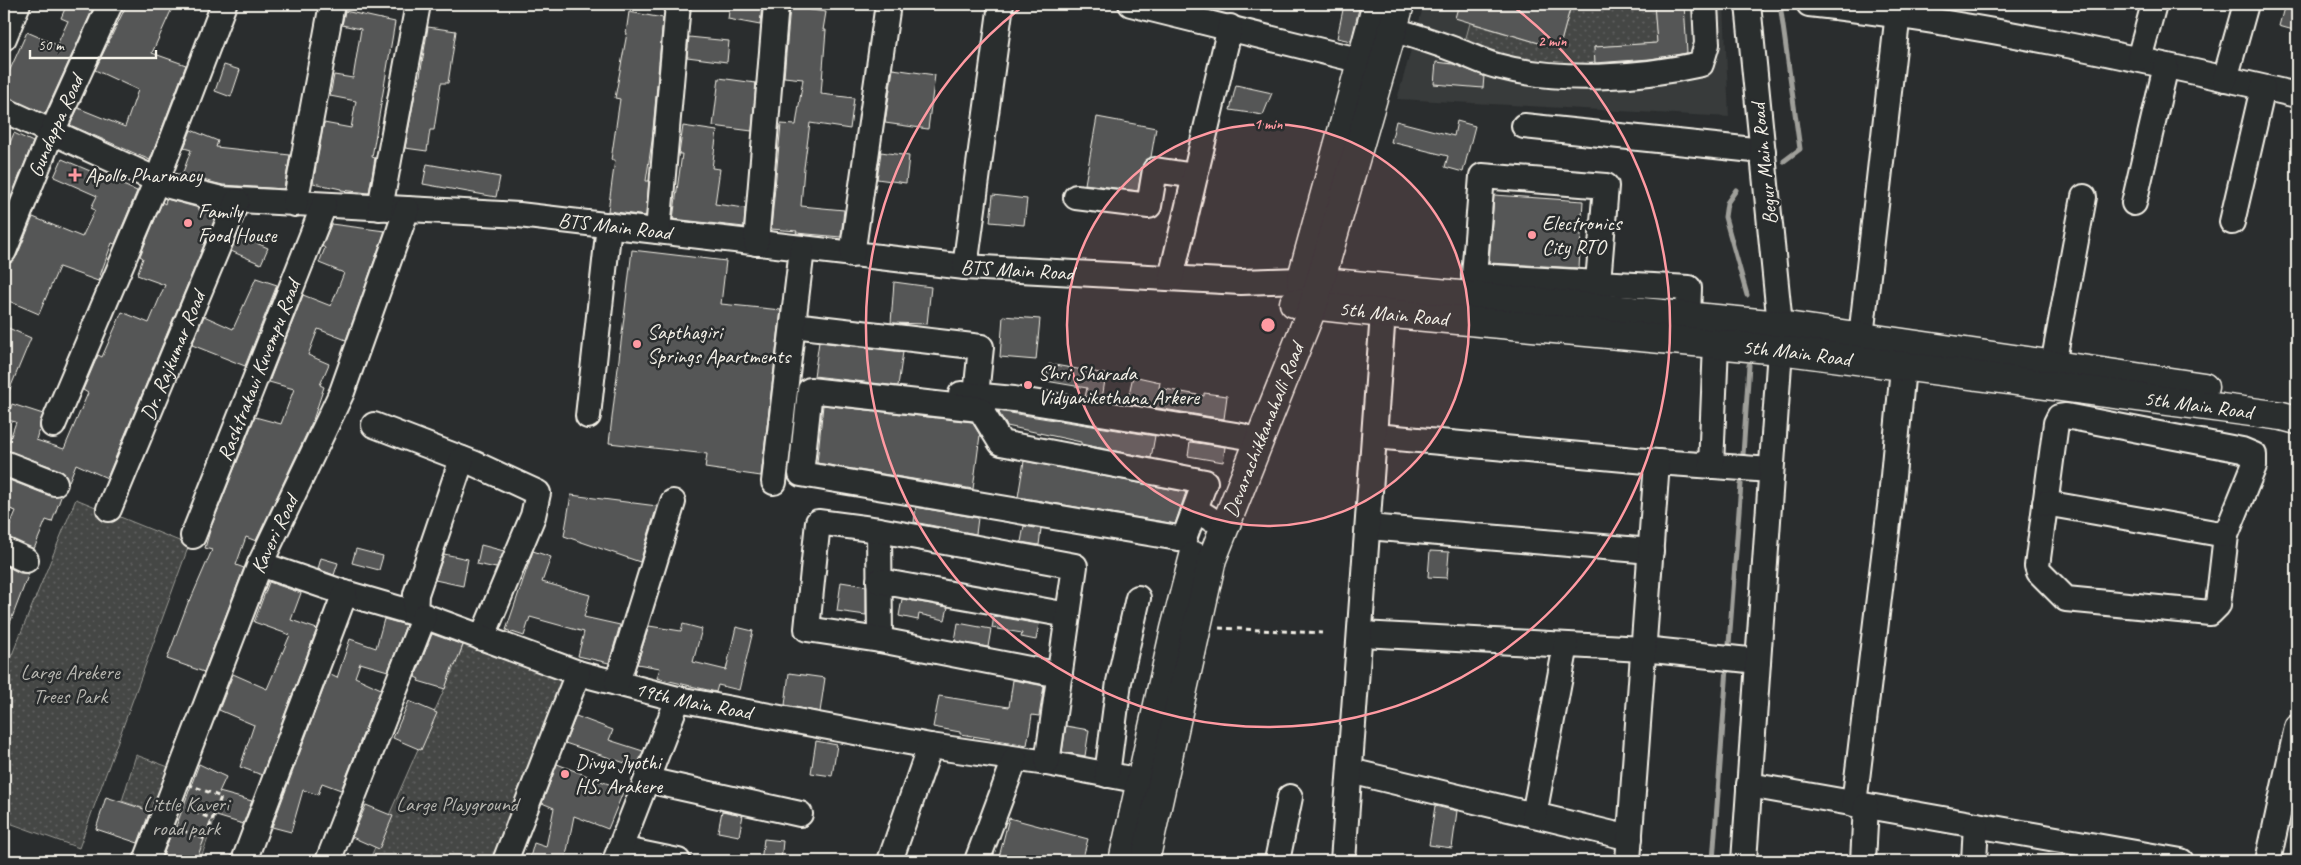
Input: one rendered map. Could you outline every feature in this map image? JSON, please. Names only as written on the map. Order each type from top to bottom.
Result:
[{"type":"main road","name":"Devarachikkanahalli Road","points":[[1123,861],[1177,619],[1196,550],[1202,513],[1242,436],[1283,338],[1307,293],[1377,4]]},
{"type":"main road","name":"Devarachikkanahalli Road","points":[[1145,861],[1212,559],[1307,293],[1394,30],[1400,4]]},
{"type":"main road","name":"5th Main Road","points":[[1307,293],[1383,313],[1716,344],[1780,338],[1861,337],[2297,402]]},
{"type":"main road","name":"5th Main Road","points":[[1307,293],[1688,318],[1904,367],[2282,416],[2297,420]]},
{"type":"street","points":[[4,38],[18,4]]},
{"type":"street","name":"Gundappa Road","points":[[4,251],[52,132],[110,4]]},
{"type":"street","points":[[53,425],[157,180],[224,4]]},
{"type":"street","points":[[295,204],[332,4]]},
{"type":"street","points":[[380,208],[418,4]]},
{"type":"street","points":[[658,231],[678,4]]},
{"type":"street","points":[[756,243],[776,4]]},
{"type":"street","points":[[852,255],[888,4]]},
{"type":"street","points":[[966,267],[1001,4]]},
{"type":"street","points":[[1130,4],[1230,27],[1362,61]]},
{"type":"street","points":[[1394,30],[1426,38],[1495,66],[1519,72],[1578,77],[1668,71],[1701,64],[1707,44],[1705,4]]},
{"type":"street","name":"Begur Main Road","points":[[1744,861],[1780,338],[1748,4]]},
{"type":"street","points":[[1809,4],[1898,9],[2297,95]]},
{"type":"street","points":[[2139,60],[2154,4]]},
{"type":"street","points":[[2225,79],[2246,4]]},
{"type":"street","points":[[1861,337],[1898,9]]},
{"type":"street","points":[[1171,278],[1230,27]]},
{"type":"street","points":[[2134,203],[2166,66]]},
{"type":"street","points":[[2232,222],[2263,88]]},
{"type":"street","name":"BTS Main Road","points":[[4,110],[157,180],[186,191],[237,201],[519,215],[966,267],[1241,282],[1307,293]]},
{"type":"street","points":[[1524,126],[1763,151]]},
{"type":"street","points":[[1076,197],[1149,206],[1155,170],[1195,176]]},
{"type":"street","points":[[1598,282],[1606,186],[1482,176],[1474,276],[1689,288],[1688,318]]},
{"type":"street","points":[[2053,365],[2084,197]]},
{"type":"street","name":"Dr. Rajkumar Road","points":[[109,509],[237,201]]},
{"type":"street","name":"Rashtrakavi Kuvempu Road","points":[[193,536],[324,205]]},
{"type":"street","name":"Kaveri Road","points":[[146,861],[260,564],[342,392],[406,209]]},
{"type":"street","points":[[588,416],[609,225]]},
{"type":"street","points":[[774,482],[802,249]]},
{"type":"street","points":[[1343,861],[1383,313]]},
{"type":"street","points":[[793,325],[981,347],[976,395]]},
{"type":"street","points":[[1710,466],[1716,344]]},
{"type":"street","points":[[1863,861],[1860,805],[1904,367]]},
{"type":"street","points":[[800,377],[1014,399],[1242,436]]},
{"type":"street","points":[[810,390],[980,409],[1001,443],[1205,482],[1202,513],[1184,539],[802,474],[810,390]]},
{"type":"street","points":[[2152,431],[2156,400]]},
{"type":"street","points":[[2066,416],[2152,431],[2242,450],[2254,455],[2254,466],[2226,535],[2218,604],[2210,613],[2066,599],[2039,572],[2037,566],[2045,503],[2056,423],[2059,417],[2066,416]]},
{"type":"street","points":[[374,425],[462,459],[538,493],[533,516],[482,638]]},
{"type":"street","points":[[1375,436],[1657,462],[1771,470]]},
{"type":"street","points":[[328,861],[420,615],[416,594],[462,459]]},
{"type":"street","points":[[1628,861],[1657,462]]},
{"type":"street","points":[[4,463],[55,483]]},
{"type":"street","points":[[617,683],[673,502]]},
{"type":"street","points":[[2045,503],[2226,535]]},
{"type":"street","points":[[1047,763],[1060,675],[1075,566],[879,530],[818,522],[807,629],[880,640],[1060,675]]},
{"type":"street","points":[[1368,527],[1651,551]]},
{"type":"street","points":[[879,530],[880,640]]},
{"type":"street","points":[[4,550],[26,560]]},
{"type":"street","name":"19th Main Road","points":[[260,564],[344,593],[420,615],[578,673],[678,699],[930,746],[1047,763],[1140,781]]},
{"type":"street","points":[[879,581],[1068,615]]},
{"type":"street","points":[[244,861],[344,593]]},
{"type":"street","points":[[1107,774],[1120,682],[1138,598]]},
{"type":"street","points":[[1361,634],[1644,649],[1758,661]]},
{"type":"street","points":[[1534,815],[1566,645]]},
{"type":"street","points":[[505,861],[578,673]]},
{"type":"street","points":[[678,699],[618,855],[678,861]]},
{"type":"street","points":[[2268,861],[2297,727]]},
{"type":"street","points":[[890,861],[930,746]]},
{"type":"street","points":[[977,861],[1015,758]]},
{"type":"street","points":[[1350,771],[1630,838]]},
{"type":"street","points":[[646,780],[800,814]]},
{"type":"street","points":[[1749,785],[2167,860]]},
{"type":"street","points":[[1277,861],[1290,797]]},
{"type":"street","points":[[1974,861],[1976,825]]},
{"type":"path","points":[[1196,626],[1322,633]]},
{"type":"path","points":[[180,782],[221,796],[205,839],[164,824],[172,803],[180,782]]},
{"type":"path","points":[[172,803],[213,819]]},
{"type":"shaded area","points":[[1424,4],[1724,4],[1729,117],[1397,99]]},
{"type":"green space","points":[[1552,4],[1654,4],[1657,43],[1594,47],[1595,67],[1553,71],[1464,45],[1470,23],[1559,49],[1570,9]]},
{"type":"green space","name":"Large Arekere Trees Park","points":[[76,499],[189,545],[79,848],[4,821],[4,674]]},
{"type":"green space","name":"Large Playground","points":[[464,644],[565,682],[496,861],[369,861]]},
{"type":"green space","name":"Little Kaveri road park","points":[[136,755],[185,773],[182,781],[223,796],[202,855],[149,836],[157,813],[122,801]]},
{"type":"building","points":[[67,4],[95,4],[45,114],[4,96],[4,83],[27,32],[57,45],[68,21],[61,18]]},
{"type":"building","points":[[127,4],[174,4],[152,53],[186,65],[150,160],[70,125],[78,108],[125,127],[138,90],[95,70]]},
{"type":"building","points":[[730,4],[762,4],[760,25],[728,19]]},
{"type":"building","points":[[1459,4],[1552,4],[1570,9],[1559,49],[1455,18]]},
{"type":"building","points":[[1654,4],[1684,4],[1687,53],[1650,59],[1595,63],[1594,47],[1657,43]]},
{"type":"building","points":[[2285,4],[2297,4],[2297,31],[2279,26]]},
{"type":"building","points":[[1344,5],[1359,9],[1351,41],[1337,38]]},
{"type":"building","points":[[790,7],[826,12],[823,30],[826,30],[821,94],[854,98],[850,129],[810,123],[804,168],[801,206],[844,210],[841,237],[771,229],[781,124],[796,125],[803,79],[784,77]]},
{"type":"building","points":[[345,11],[395,22],[372,157],[375,158],[369,193],[341,190],[313,183],[324,123],[351,128],[356,101],[330,96],[334,75],[353,78],[361,29],[342,25]]},
{"type":"building","points":[[629,12],[663,18],[652,141],[646,181],[649,181],[646,216],[608,211],[615,160],[611,160],[620,99],[615,98]]},
{"type":"building","points":[[428,27],[456,31],[448,83],[441,83],[434,130],[430,130],[427,151],[405,148],[416,88],[418,88]]},
{"type":"building","points":[[689,37],[729,41],[727,62],[687,57]]},
{"type":"building","points":[[1436,62],[1453,64],[1484,76],[1483,88],[1434,84]]},
{"type":"building","points":[[224,65],[240,70],[231,97],[215,91]]},
{"type":"building","points":[[893,69],[935,75],[928,129],[885,123]]},
{"type":"building","points":[[719,78],[756,83],[752,131],[713,126]]},
{"type":"building","points":[[1236,85],[1272,93],[1263,115],[1230,110]]},
{"type":"building","points":[[1097,117],[1156,128],[1151,157],[1145,161],[1142,167],[1138,191],[1085,184]]},
{"type":"building","points":[[1396,121],[1454,136],[1457,121],[1475,126],[1463,172],[1445,167],[1448,156],[1391,142]]},
{"type":"building","points":[[683,126],[717,131],[712,168],[720,169],[715,204],[745,208],[744,227],[673,219],[682,154],[679,154]]},
{"type":"building","points":[[191,130],[218,141],[216,147],[290,155],[284,189],[223,185],[182,175],[191,150],[184,148]]},
{"type":"building","points":[[14,133],[33,142],[4,215],[4,157]]},
{"type":"building","points":[[881,152],[909,156],[906,183],[877,179]]},
{"type":"building","points":[[62,159],[137,191],[115,244],[112,243],[98,281],[59,267],[39,314],[4,299],[4,272],[7,264],[17,256],[33,217],[82,237],[95,210],[91,208],[97,196],[54,177]]},
{"type":"building","points":[[427,164],[500,177],[496,197],[423,184]]},
{"type":"building","points":[[993,195],[1027,199],[1024,225],[990,222]]},
{"type":"building","name":"Electronics City RTO","points":[[1494,195],[1583,201],[1579,268],[1489,263]]},
{"type":"building","points":[[166,199],[199,208],[199,210],[216,216],[107,478],[76,464],[68,484],[66,475],[60,470],[6,450],[16,422],[7,420],[12,404],[43,414],[36,440],[64,449],[88,393],[83,390],[98,355],[102,357],[122,312],[149,323],[165,285],[137,275],[143,258],[140,256],[162,202],[165,204]]},
{"type":"building","points":[[331,224],[385,231],[346,340],[318,329],[308,355],[329,364],[320,385],[324,387],[313,420],[256,541],[246,537],[236,565],[244,568],[204,672],[167,659],[189,600],[212,550],[205,548],[211,527],[255,417],[281,424],[294,389],[269,382],[303,295],[331,306],[344,273],[319,263],[325,248],[322,246]]},
{"type":"building","points":[[238,235],[268,248],[261,264],[231,251]]},
{"type":"building","points":[[632,250],[726,261],[721,304],[781,310],[761,476],[705,468],[707,454],[609,443]]},
{"type":"building","points":[[256,278],[277,285],[245,366],[192,345],[204,316],[233,329]]},
{"type":"building","points":[[894,282],[931,287],[927,324],[891,323]]},
{"type":"building","points":[[1003,316],[1040,319],[1036,360],[1000,357]]},
{"type":"building","points":[[4,326],[31,338],[4,403]]},
{"type":"building","points":[[819,342],[903,352],[898,386],[814,376]]},
{"type":"building","points":[[1049,364],[1106,374],[1102,399],[1085,397],[1087,388],[1046,381]]},
{"type":"building","points":[[1133,376],[1160,382],[1159,388],[1204,396],[1204,393],[1227,396],[1224,419],[1127,403]]},
{"type":"building","points":[[823,405],[972,422],[980,435],[973,489],[817,463]]},
{"type":"building","points":[[998,411],[1155,436],[1151,458],[1081,444],[1081,442],[1007,426]]},
{"type":"building","points":[[1190,442],[1225,447],[1223,462],[1188,456]]},
{"type":"building","points":[[1024,461],[1186,492],[1175,524],[1018,497]]},
{"type":"building","points":[[4,478],[50,496],[62,494],[52,522],[46,520],[34,549],[5,537],[16,511],[4,507]]},
{"type":"building","points":[[571,495],[657,506],[640,562],[564,536]]},
{"type":"building","points":[[916,507],[978,518],[976,534],[914,522]]},
{"type":"building","points":[[1024,526],[1041,529],[1039,545],[1021,542]]},
{"type":"building","points":[[481,545],[504,551],[496,568],[477,564]]},
{"type":"building","points":[[356,549],[383,556],[379,570],[352,563]]},
{"type":"building","points":[[533,551],[551,557],[542,582],[590,595],[584,617],[620,625],[609,663],[578,656],[584,632],[530,617],[524,636],[506,630]]},
{"type":"building","points":[[1430,551],[1449,552],[1447,578],[1428,577]]},
{"type":"building","points":[[444,554],[468,559],[463,586],[435,580]]},
{"type":"building","points":[[321,558],[338,563],[334,575],[318,569]]},
{"type":"building","points":[[4,565],[20,573],[29,573],[5,636]]},
{"type":"building","points":[[269,582],[301,593],[291,620],[317,629],[262,775],[240,767],[254,725],[219,710],[233,674],[267,689],[290,635],[254,622]]},
{"type":"building","points":[[841,582],[866,586],[866,615],[837,611]]},
{"type":"building","points":[[902,599],[948,607],[945,620],[919,614],[918,620],[899,616]]},
{"type":"building","points":[[994,616],[1039,624],[1036,640],[1021,637],[1022,633],[992,628]]},
{"type":"building","points":[[384,619],[406,625],[388,671],[360,663],[355,677],[381,689],[341,790],[322,783],[318,795],[303,790],[291,832],[272,827],[329,674],[337,678],[350,639],[376,648]]},
{"type":"building","points":[[958,623],[991,629],[988,647],[955,641]]},
{"type":"building","points":[[683,624],[702,629],[693,662],[726,670],[736,627],[753,631],[739,690],[718,685],[716,692],[657,678],[660,668],[637,664],[649,626],[681,631]]},
{"type":"building","points":[[432,634],[463,645],[455,666],[453,665],[445,689],[418,681],[419,679],[415,677]]},
{"type":"building","points":[[789,673],[825,678],[820,712],[785,705]]},
{"type":"building","points":[[1013,680],[1044,686],[1039,716],[1032,715],[1027,745],[960,734],[960,732],[933,727],[939,696],[1009,707]]},
{"type":"building","points":[[409,701],[437,713],[421,750],[393,738]]},
{"type":"building","points":[[576,716],[613,730],[609,740],[643,751],[637,767],[565,743]]},
{"type":"building","points":[[1066,726],[1089,730],[1085,756],[1062,752]]},
{"type":"building","points":[[816,741],[837,745],[832,776],[811,773]]},
{"type":"building","points":[[199,764],[226,777],[219,792],[252,801],[243,824],[213,815],[196,861],[161,861],[172,831],[174,832]]},
{"type":"building","points":[[557,764],[624,790],[608,829],[574,816],[565,861],[529,861],[534,843],[546,847],[554,808],[542,803]]},
{"type":"building","points":[[106,797],[150,811],[138,843],[96,829]]},
{"type":"building","points":[[366,805],[393,816],[379,849],[352,837]]},
{"type":"building","points":[[1435,806],[1457,811],[1452,848],[1429,845]]},
{"type":"building","points":[[722,811],[743,815],[739,836],[718,832]]},
{"type":"building","points":[[1009,818],[1088,839],[1082,861],[998,861]]},
{"type":"building","points":[[764,839],[783,841],[781,861],[761,861]]},
{"type":"waterway","points":[[1780,4],[1800,149],[1784,161]]},
{"type":"waterway","points":[[1736,190],[1727,203],[1725,217],[1747,295]]},
{"type":"waterway","points":[[1743,455],[1749,365]]},
{"type":"waterway","points":[[1729,644],[1741,484]]},
{"type":"waterway","points":[[1713,861],[1727,668]]},
{"type":"place","name":"Apollo Pharmacy","points":[[75,175]]},
{"type":"place","name":"Family Food House","points":[[188,223]]},
{"type":"place","name":"Electronics City RTO","points":[[1532,235]]},
{"type":"place","name":"Sapthagiri Springs Apartments","points":[[637,344]]},
{"type":"place","name":"Shri Sharada Vidyanikethana Arkere","points":[[1028,385]]},
{"type":"place","name":"Divya Jyothi HS, Arakere","points":[[565,774]]}]
